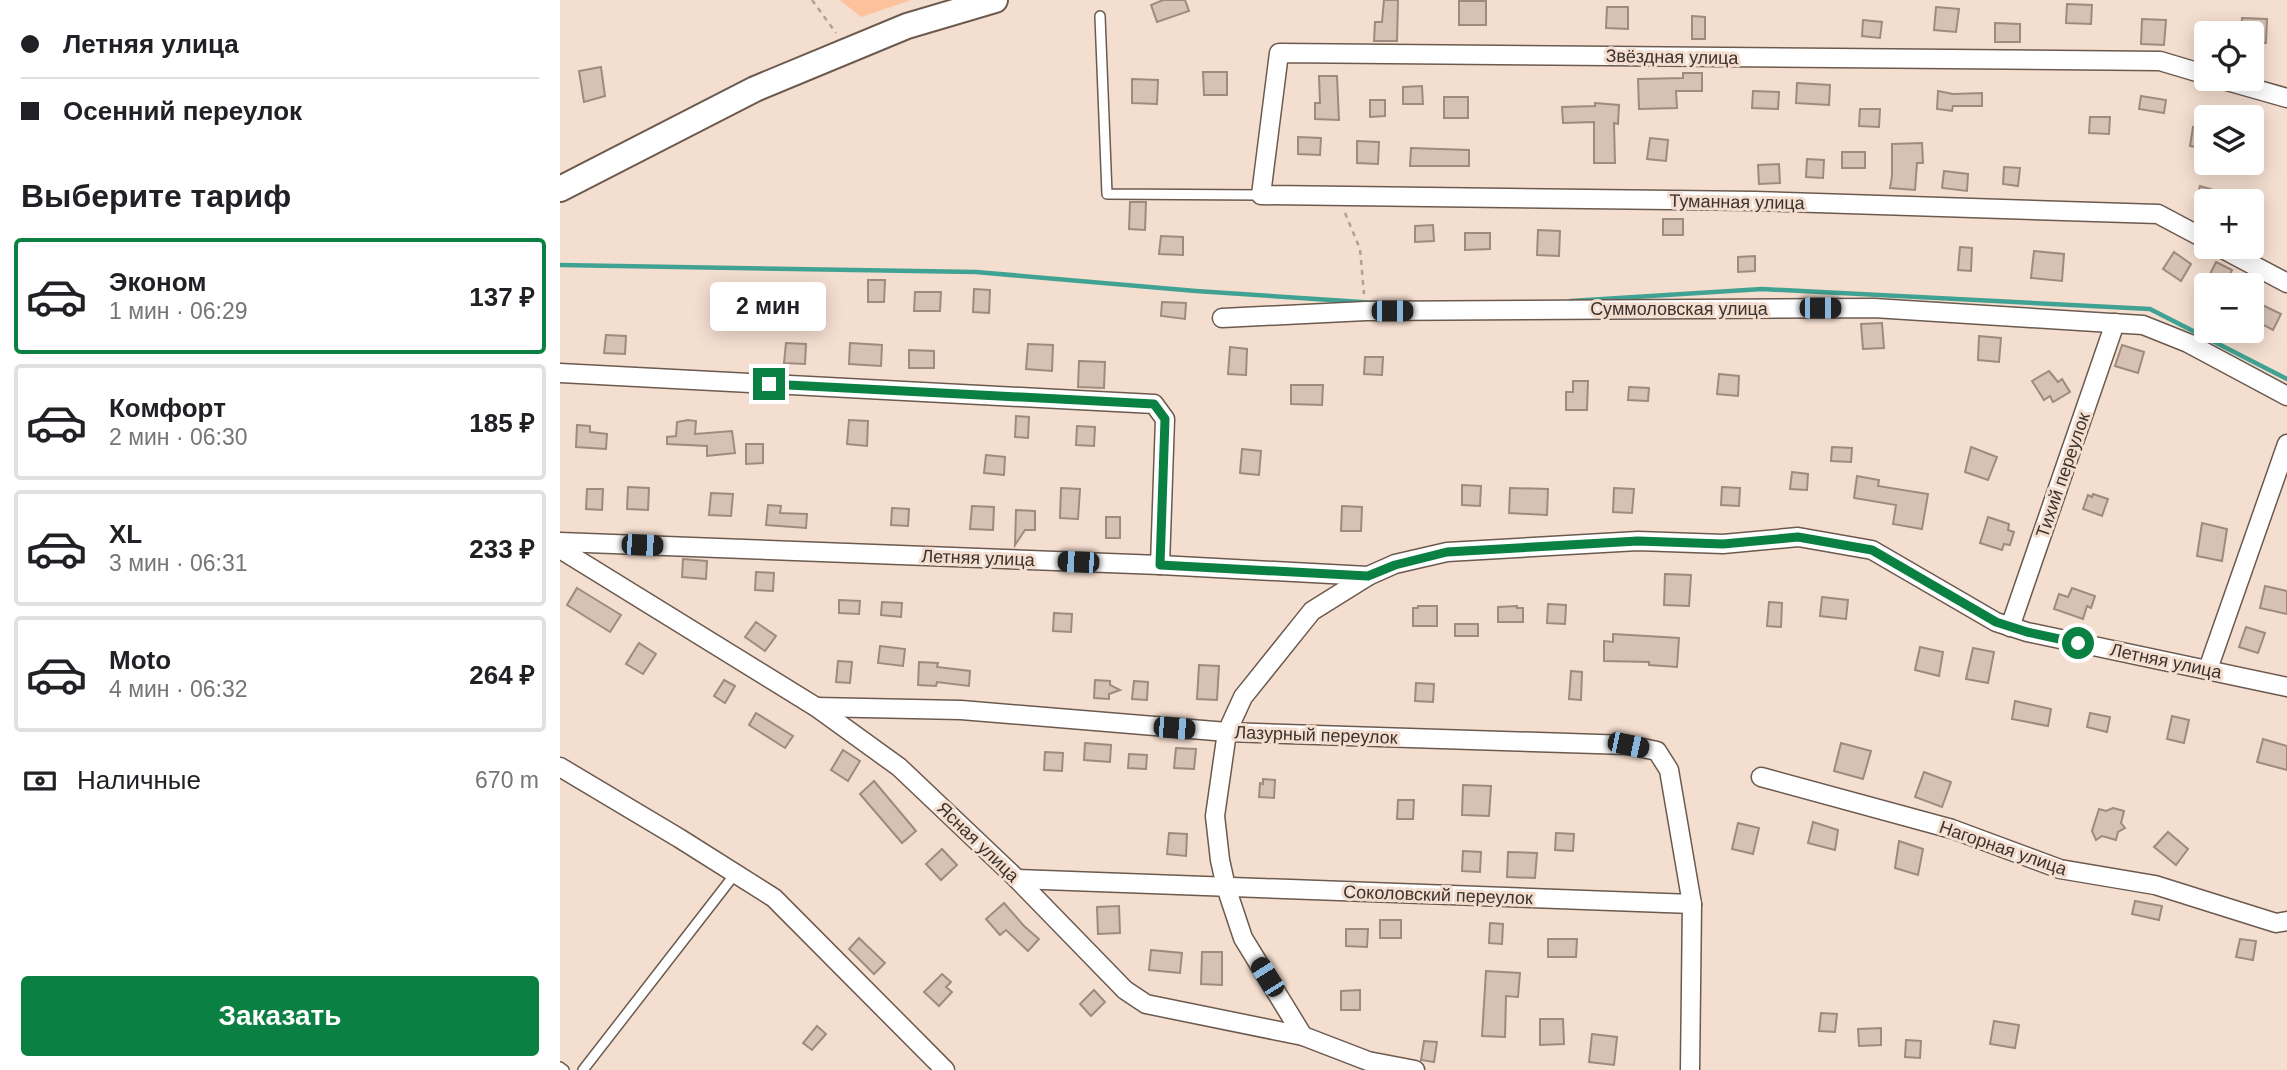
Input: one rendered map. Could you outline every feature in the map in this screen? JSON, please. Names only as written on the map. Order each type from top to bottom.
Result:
[{"type":"main road","points":[[560,189],[755,89],[906,26],[995,0]]},
{"type":"street","name":"Звёздная улица","points":[[1261,195],[1279,53],[2160,61],[2194,71]]},
{"type":"street","points":[[2262,91],[2287,98]]},
{"type":"street","name":"Туманная улица","points":[[1261,195],[1755,201],[2158,214],[2194,233]]},
{"type":"street","points":[[2242,259],[2287,283]]},
{"type":"street","name":"Суммоловская улица","points":[[1222,318],[1366,311],[1874,308],[2143,325],[2188,343],[2287,396]]},
{"type":"street","name":"Тихий переулок","points":[[2011,627],[2115,323]]},
{"type":"street","points":[[560,373],[1154,404],[1165,419],[1160,565]]},
{"type":"street","points":[[2207,669],[2287,444]]},
{"type":"street","name":"Летняя улица","points":[[560,542],[1160,565],[1368,576],[1395,565],[1447,552],[1638,541],[1723,544],[1798,537],[1872,550],[1996,622],[2011,627],[2287,687]]},
{"type":"street","name":"Ясная улица","points":[[560,549],[816,707],[899,767],[1017,879],[1125,990],[1146,1004],[1303,1036],[1368,1060],[1415,1070]]},
{"type":"street","points":[[1303,1036],[1243,938],[1226,887],[1215,816],[1227,732],[1244,697],[1312,611],[1368,576]]},
{"type":"street","name":"Лазурный переулок","points":[[816,707],[961,710],[1227,732],[1628,745],[1657,751],[1669,770],[1692,904]]},
{"type":"street","points":[[560,767],[774,898],[945,1070]]},
{"type":"street","name":"Нагорная улица","points":[[1761,777],[1952,829],[2060,869],[2155,885],[2276,923],[2287,922]]},
{"type":"street","name":"Соколовский переулок","points":[[1017,879],[1692,904]]},
{"type":"street","points":[[1690,1070],[1692,904]]},
{"type":"lane","points":[[1100,16],[1107,194],[1261,195]]},
{"type":"lane","points":[[583,1070],[735,874]]},
{"type":"lane","points":[[560,1067],[564,1070]]},
{"type":"path","points":[[812,0],[849,50]]},
{"type":"path","points":[[1338,196],[1360,249],[1364,296]]},
{"type":"shaded area","points":[[840,0],[911,0],[861,17]]},
{"type":"building","points":[[1163,0],[1185,0],[1189,11],[1157,22],[1151,5]]},
{"type":"building","points":[[1384,0],[1398,0],[1397,41],[1374,41],[1375,22],[1382,22]]},
{"type":"building","points":[[1459,1],[1486,1],[1486,25],[1459,25]]},
{"type":"building","points":[[2067,4],[2092,5],[2091,24],[2066,23]]},
{"type":"building","points":[[1607,7],[1628,7],[1628,29],[1606,28]]},
{"type":"building","points":[[1936,7],[1959,9],[1956,32],[1934,30]]},
{"type":"building","points":[[1692,16],[1705,17],[1705,39],[1692,39]]},
{"type":"building","points":[[2242,18],[2267,19],[2266,43],[2264,21],[2242,21]]},
{"type":"building","points":[[2142,19],[2166,20],[2164,45],[2141,44]]},
{"type":"building","points":[[1863,20],[1882,22],[1880,38],[1862,36]]},
{"type":"building","points":[[1995,23],[2020,24],[2020,42],[1995,42]]},
{"type":"building","points":[[601,67],[605,96],[584,102],[579,71]]},
{"type":"building","points":[[1203,72],[1227,72],[1227,95],[1204,95]]},
{"type":"building","points":[[1683,73],[1702,73],[1702,91],[1676,91],[1677,108],[1639,109],[1638,79],[1683,78]]},
{"type":"building","points":[[1319,76],[1337,76],[1339,120],[1315,119],[1315,103],[1320,103]]},
{"type":"building","points":[[1132,79],[1158,80],[1157,104],[1132,103]]},
{"type":"building","points":[[1797,83],[1830,85],[1829,105],[1796,103]]},
{"type":"building","points":[[1422,86],[1423,104],[1403,104],[1403,87]]},
{"type":"building","points":[[1753,91],[1779,92],[1778,109],[1752,108]]},
{"type":"building","points":[[1938,91],[1953,94],[1982,93],[1982,106],[1953,106],[1952,111],[1937,109]]},
{"type":"building","points":[[2141,96],[2166,100],[2164,113],[2139,109]]},
{"type":"building","points":[[1444,97],[1468,97],[1468,118],[1444,118]]},
{"type":"building","points":[[1370,100],[1385,100],[1385,116],[1370,117]]},
{"type":"building","points":[[1595,103],[1619,105],[1618,124],[1614,123],[1615,163],[1594,163],[1594,122],[1563,123],[1562,107],[1595,106]]},
{"type":"building","points":[[1860,109],[1880,109],[1879,127],[1859,126]]},
{"type":"building","points":[[2090,117],[2110,117],[2109,134],[2089,133]]},
{"type":"building","points":[[2193,127],[2194,127],[2194,147],[2190,146]]},
{"type":"building","points":[[1298,137],[1321,138],[1320,155],[1298,154]]},
{"type":"building","points":[[1650,138],[1668,140],[1666,161],[1647,159]]},
{"type":"building","points":[[1357,141],[1379,142],[1378,164],[1357,163]]},
{"type":"building","points":[[1922,143],[1923,163],[1917,163],[1915,190],[1890,188],[1892,144]]},
{"type":"building","points":[[1411,148],[1469,150],[1469,166],[1410,166]]},
{"type":"building","points":[[1842,152],[1865,152],[1865,168],[1842,168]]},
{"type":"building","points":[[1807,159],[1824,160],[1823,178],[1806,177]]},
{"type":"building","points":[[1779,164],[1780,183],[1759,184],[1758,165]]},
{"type":"building","points":[[2004,167],[2020,168],[2018,186],[2003,184]]},
{"type":"building","points":[[1944,171],[1968,174],[1967,191],[1942,188]]},
{"type":"building","points":[[1130,202],[1146,202],[1145,230],[1129,229]]},
{"type":"building","points":[[1663,219],[1683,219],[1683,235],[1663,235]]},
{"type":"building","points":[[1433,225],[1434,241],[1415,242],[1415,226]]},
{"type":"building","points":[[1538,230],[1560,231],[1559,256],[1537,255]]},
{"type":"building","points":[[1465,233],[1490,233],[1490,249],[1465,250]]},
{"type":"building","points":[[1161,236],[1183,237],[1183,255],[1159,254]]},
{"type":"building","points":[[1960,247],[1972,248],[1971,271],[1958,270]]},
{"type":"building","points":[[2034,251],[2064,254],[2062,281],[2031,278]]},
{"type":"building","points":[[2174,252],[2191,264],[2181,281],[2163,269]]},
{"type":"building","points":[[1755,256],[1755,271],[1738,272],[1738,257]]},
{"type":"building","points":[[2216,262],[2232,270],[2231,273],[2210,273]]},
{"type":"building","points":[[868,280],[885,280],[884,302],[868,302]]},
{"type":"building","points":[[974,289],[990,290],[989,313],[973,312]]},
{"type":"building","points":[[915,292],[941,292],[940,311],[914,311]]},
{"type":"building","points":[[1162,302],[1186,303],[1185,319],[1161,316]]},
{"type":"building","points":[[2264,306],[2281,314],[2273,330],[2264,325]]},
{"type":"building","points":[[1882,323],[1884,348],[1863,349],[1861,324]]},
{"type":"building","points":[[606,335],[626,336],[625,354],[604,353]]},
{"type":"building","points":[[1979,336],[2001,338],[1999,362],[1978,360]]},
{"type":"building","points":[[786,343],[806,344],[805,364],[784,363]]},
{"type":"building","points":[[850,343],[882,345],[881,366],[849,364]]},
{"type":"building","points":[[1028,344],[1053,345],[1052,371],[1026,369]]},
{"type":"building","points":[[2122,345],[2144,352],[2138,373],[2115,366]]},
{"type":"building","points":[[1230,347],[1247,349],[1246,375],[1228,374]]},
{"type":"building","points":[[909,350],[934,351],[934,368],[909,368]]},
{"type":"building","points":[[1365,357],[1383,357],[1382,375],[1364,374]]},
{"type":"building","points":[[1079,361],[1105,362],[1104,388],[1078,387]]},
{"type":"building","points":[[2049,371],[2058,382],[2062,379],[2070,392],[2053,402],[2050,396],[2044,400],[2032,381]]},
{"type":"building","points":[[1719,374],[1739,376],[1738,396],[1717,394]]},
{"type":"building","points":[[1573,381],[1588,381],[1587,410],[1566,410],[1566,392],[1573,392]]},
{"type":"building","points":[[1291,385],[1323,385],[1322,405],[1291,404]]},
{"type":"building","points":[[1629,387],[1649,388],[1648,401],[1628,400]]},
{"type":"building","points":[[1016,416],[1029,417],[1028,438],[1015,437]]},
{"type":"building","points":[[849,420],[868,421],[867,446],[847,444]]},
{"type":"building","points":[[696,421],[695,434],[732,431],[735,453],[707,456],[707,446],[667,444],[667,437],[676,436],[677,422]]},
{"type":"building","points":[[577,425],[590,426],[590,432],[607,434],[606,449],[576,447]]},
{"type":"building","points":[[1077,426],[1095,427],[1094,446],[1076,445]]},
{"type":"building","points":[[746,444],[763,444],[763,463],[746,464]]},
{"type":"building","points":[[1832,447],[1852,448],[1851,462],[1831,461]]},
{"type":"building","points":[[1971,447],[1997,457],[1988,480],[1965,472]]},
{"type":"building","points":[[1242,449],[1261,451],[1259,475],[1240,473]]},
{"type":"building","points":[[986,455],[1005,457],[1004,475],[984,473]]},
{"type":"building","points":[[1792,472],[1808,474],[1807,490],[1790,489]]},
{"type":"building","points":[[1857,476],[1879,480],[1878,486],[1928,494],[1922,529],[1893,524],[1896,505],[1854,498]]},
{"type":"building","points":[[1462,485],[1481,486],[1480,506],[1462,505]]},
{"type":"building","points":[[628,487],[649,488],[648,510],[627,509]]},
{"type":"building","points":[[1722,487],[1740,488],[1739,506],[1721,505]]},
{"type":"building","points":[[1061,488],[1080,489],[1078,519],[1060,518]]},
{"type":"building","points":[[1510,488],[1548,489],[1547,515],[1509,513]]},
{"type":"building","points":[[1614,488],[1634,489],[1632,513],[1613,512]]},
{"type":"building","points":[[587,489],[603,489],[602,510],[586,509]]},
{"type":"building","points":[[711,493],[733,494],[731,516],[709,515]]},
{"type":"building","points":[[2093,494],[2108,499],[2102,516],[2083,509],[2088,495],[2092,497]]},
{"type":"building","points":[[768,505],[781,506],[780,513],[807,514],[806,528],[766,525]]},
{"type":"building","points":[[972,506],[994,507],[993,530],[970,529]]},
{"type":"building","points":[[1342,506],[1362,507],[1361,531],[1341,531]]},
{"type":"building","points":[[892,508],[909,509],[908,526],[891,525]]},
{"type":"building","points":[[1016,510],[1035,511],[1035,530],[1025,530],[1015,545]]},
{"type":"building","points":[[1106,517],[1120,517],[1120,538],[1106,538]]},
{"type":"building","points":[[1988,517],[2009,524],[2008,530],[2014,532],[2010,545],[2004,544],[2002,550],[1980,543]]},
{"type":"building","points":[[2202,523],[2227,529],[2222,561],[2197,556]]},
{"type":"building","points":[[683,559],[707,561],[706,579],[682,577]]},
{"type":"building","points":[[756,572],[774,573],[773,591],[755,590]]},
{"type":"building","points":[[1665,574],[1691,575],[1689,606],[1664,605]]},
{"type":"building","points":[[2265,586],[2287,591],[2287,614],[2260,608]]},
{"type":"building","points":[[577,588],[621,615],[610,632],[567,605]]},
{"type":"building","points":[[2072,588],[2095,596],[2091,608],[2087,606],[2083,619],[2054,609],[2059,594],[2068,597]]},
{"type":"building","points":[[1822,597],[1848,600],[1846,619],[1820,616]]},
{"type":"building","points":[[839,600],[860,601],[859,614],[839,613]]},
{"type":"building","points":[[882,602],[902,603],[901,617],[881,615]]},
{"type":"building","points":[[1769,602],[1782,603],[1781,627],[1767,626]]},
{"type":"building","points":[[1548,604],[1566,605],[1565,624],[1547,623]]},
{"type":"building","points":[[1437,606],[1437,626],[1413,626],[1413,608]]},
{"type":"building","points":[[1498,607],[1523,608],[1523,622],[1498,622]]},
{"type":"building","points":[[1054,613],[1072,614],[1071,632],[1053,631]]},
{"type":"building","points":[[756,622],[776,636],[765,651],[745,637]]},
{"type":"building","points":[[1455,624],[1478,624],[1478,636],[1455,636]]},
{"type":"building","points":[[2246,627],[2265,633],[2258,653],[2239,647]]},
{"type":"building","points":[[1613,634],[1679,638],[1677,667],[1649,665],[1649,662],[1604,661],[1604,641],[1613,642]]},
{"type":"building","points":[[639,643],[656,654],[643,674],[626,664]]},
{"type":"building","points":[[880,646],[905,649],[903,666],[878,663]]},
{"type":"building","points":[[1920,647],[1943,652],[1939,676],[1915,670]]},
{"type":"building","points":[[1973,648],[1994,652],[1988,683],[1966,679]]},
{"type":"building","points":[[838,661],[852,662],[850,683],[836,682]]},
{"type":"building","points":[[919,662],[938,663],[937,667],[970,671],[969,686],[937,682],[936,686],[918,685]]},
{"type":"building","points":[[1199,665],[1219,666],[1217,700],[1197,699]]},
{"type":"building","points":[[1571,671],[1582,672],[1581,700],[1569,699]]},
{"type":"building","points":[[724,680],[735,686],[725,703],[714,696]]},
{"type":"building","points":[[1095,680],[1110,681],[1110,685],[1120,690],[1109,694],[1109,699],[1094,698]]},
{"type":"building","points":[[1134,681],[1148,682],[1147,700],[1132,699]]},
{"type":"building","points":[[1416,683],[1434,684],[1433,702],[1415,701]]},
{"type":"building","points":[[2015,701],[2051,709],[2048,726],[2012,719]]},
{"type":"building","points":[[756,713],[793,736],[785,748],[749,725]]},
{"type":"building","points":[[2090,713],[2110,717],[2107,732],[2087,727]]},
{"type":"building","points":[[2172,716],[2189,720],[2184,743],[2167,739]]},
{"type":"building","points":[[2263,739],[2287,746],[2287,770],[2257,762]]},
{"type":"building","points":[[1085,743],[1111,745],[1110,762],[1084,760]]},
{"type":"building","points":[[1841,743],[1871,751],[1863,779],[1834,771]]},
{"type":"building","points":[[1176,748],[1196,749],[1194,769],[1174,768]]},
{"type":"building","points":[[843,750],[860,761],[848,781],[831,770]]},
{"type":"building","points":[[1045,752],[1063,753],[1062,771],[1044,770]]},
{"type":"building","points":[[1129,754],[1147,755],[1146,769],[1128,768]]},
{"type":"building","points":[[1924,772],[1951,782],[1942,807],[1915,797]]},
{"type":"building","points":[[1263,779],[1275,780],[1274,798],[1259,797]]},
{"type":"building","points":[[874,781],[916,831],[902,843],[860,794]]},
{"type":"building","points":[[1463,785],[1491,786],[1489,816],[1462,815]]},
{"type":"building","points":[[1398,800],[1414,800],[1413,819],[1397,819]]},
{"type":"building","points":[[2113,808],[2124,811],[2121,823],[2125,828],[2118,832],[2116,840],[2102,836],[2096,840],[2092,831],[2099,809],[2106,811]]},
{"type":"building","points":[[1813,822],[1838,830],[1835,850],[1808,843]]},
{"type":"building","points":[[1738,823],[1759,828],[1753,854],[1732,849]]},
{"type":"building","points":[[2168,832],[2188,849],[2176,865],[2154,847]]},
{"type":"building","points":[[1169,833],[1187,834],[1186,856],[1167,854]]},
{"type":"building","points":[[1556,833],[1574,834],[1573,851],[1555,850]]},
{"type":"building","points":[[1899,841],[1923,849],[1918,875],[1895,868]]},
{"type":"building","points":[[942,849],[957,865],[941,880],[926,864]]},
{"type":"building","points":[[1463,851],[1481,852],[1480,872],[1462,871]]},
{"type":"building","points":[[1508,852],[1537,853],[1535,878],[1507,877]]},
{"type":"building","points":[[2135,901],[2162,906],[2159,920],[2132,914]]},
{"type":"building","points":[[1004,903],[1039,939],[1028,951],[1006,930],[1000,935],[986,919]]},
{"type":"building","points":[[1119,906],[1120,933],[1098,934],[1097,907]]},
{"type":"building","points":[[1380,920],[1401,920],[1401,938],[1380,938]]},
{"type":"building","points":[[1490,923],[1503,924],[1502,944],[1489,943]]},
{"type":"building","points":[[1346,929],[1368,929],[1367,947],[1346,946]]},
{"type":"building","points":[[859,938],[885,963],[874,974],[849,949]]},
{"type":"building","points":[[1548,939],[1577,939],[1576,957],[1548,957]]},
{"type":"building","points":[[2240,939],[2256,941],[2253,960],[2236,957]]},
{"type":"building","points":[[1151,950],[1182,953],[1180,973],[1149,970]]},
{"type":"building","points":[[1202,952],[1222,952],[1222,985],[1201,984]]},
{"type":"building","points":[[1486,971],[1520,973],[1518,997],[1506,996],[1505,1037],[1482,1036]]},
{"type":"building","points":[[942,974],[951,982],[946,987],[952,992],[939,1006],[924,992]]},
{"type":"building","points":[[1094,990],[1105,1002],[1091,1016],[1080,1004]]},
{"type":"building","points":[[1360,990],[1360,1010],[1341,1010],[1341,991]]},
{"type":"building","points":[[1821,1013],[1837,1014],[1835,1032],[1819,1031]]},
{"type":"building","points":[[1540,1019],[1563,1019],[1564,1044],[1540,1045]]},
{"type":"building","points":[[1994,1021],[2019,1025],[2015,1048],[1990,1044]]},
{"type":"building","points":[[817,1026],[826,1034],[812,1050],[803,1043]]},
{"type":"building","points":[[1881,1028],[1881,1045],[1859,1046],[1858,1029]]},
{"type":"building","points":[[1592,1034],[1617,1037],[1614,1065],[1589,1062]]},
{"type":"building","points":[[1906,1040],[1921,1041],[1920,1058],[1905,1057]]},
{"type":"building","points":[[1424,1041],[1437,1042],[1434,1062],[1421,1060]]},
{"type":"waterway","points":[[560,265],[976,272],[1377,303]]},
{"type":"waterway","points":[[1571,301],[1762,289],[2150,309],[2287,379]]},
{"type":"route","points":[[769,384],[1154,404],[1165,419],[1160,565],[1368,576],[1395,565],[1447,552],[1638,541],[1723,544],[1798,537],[1872,550],[1996,622],[2078,643]]}]
